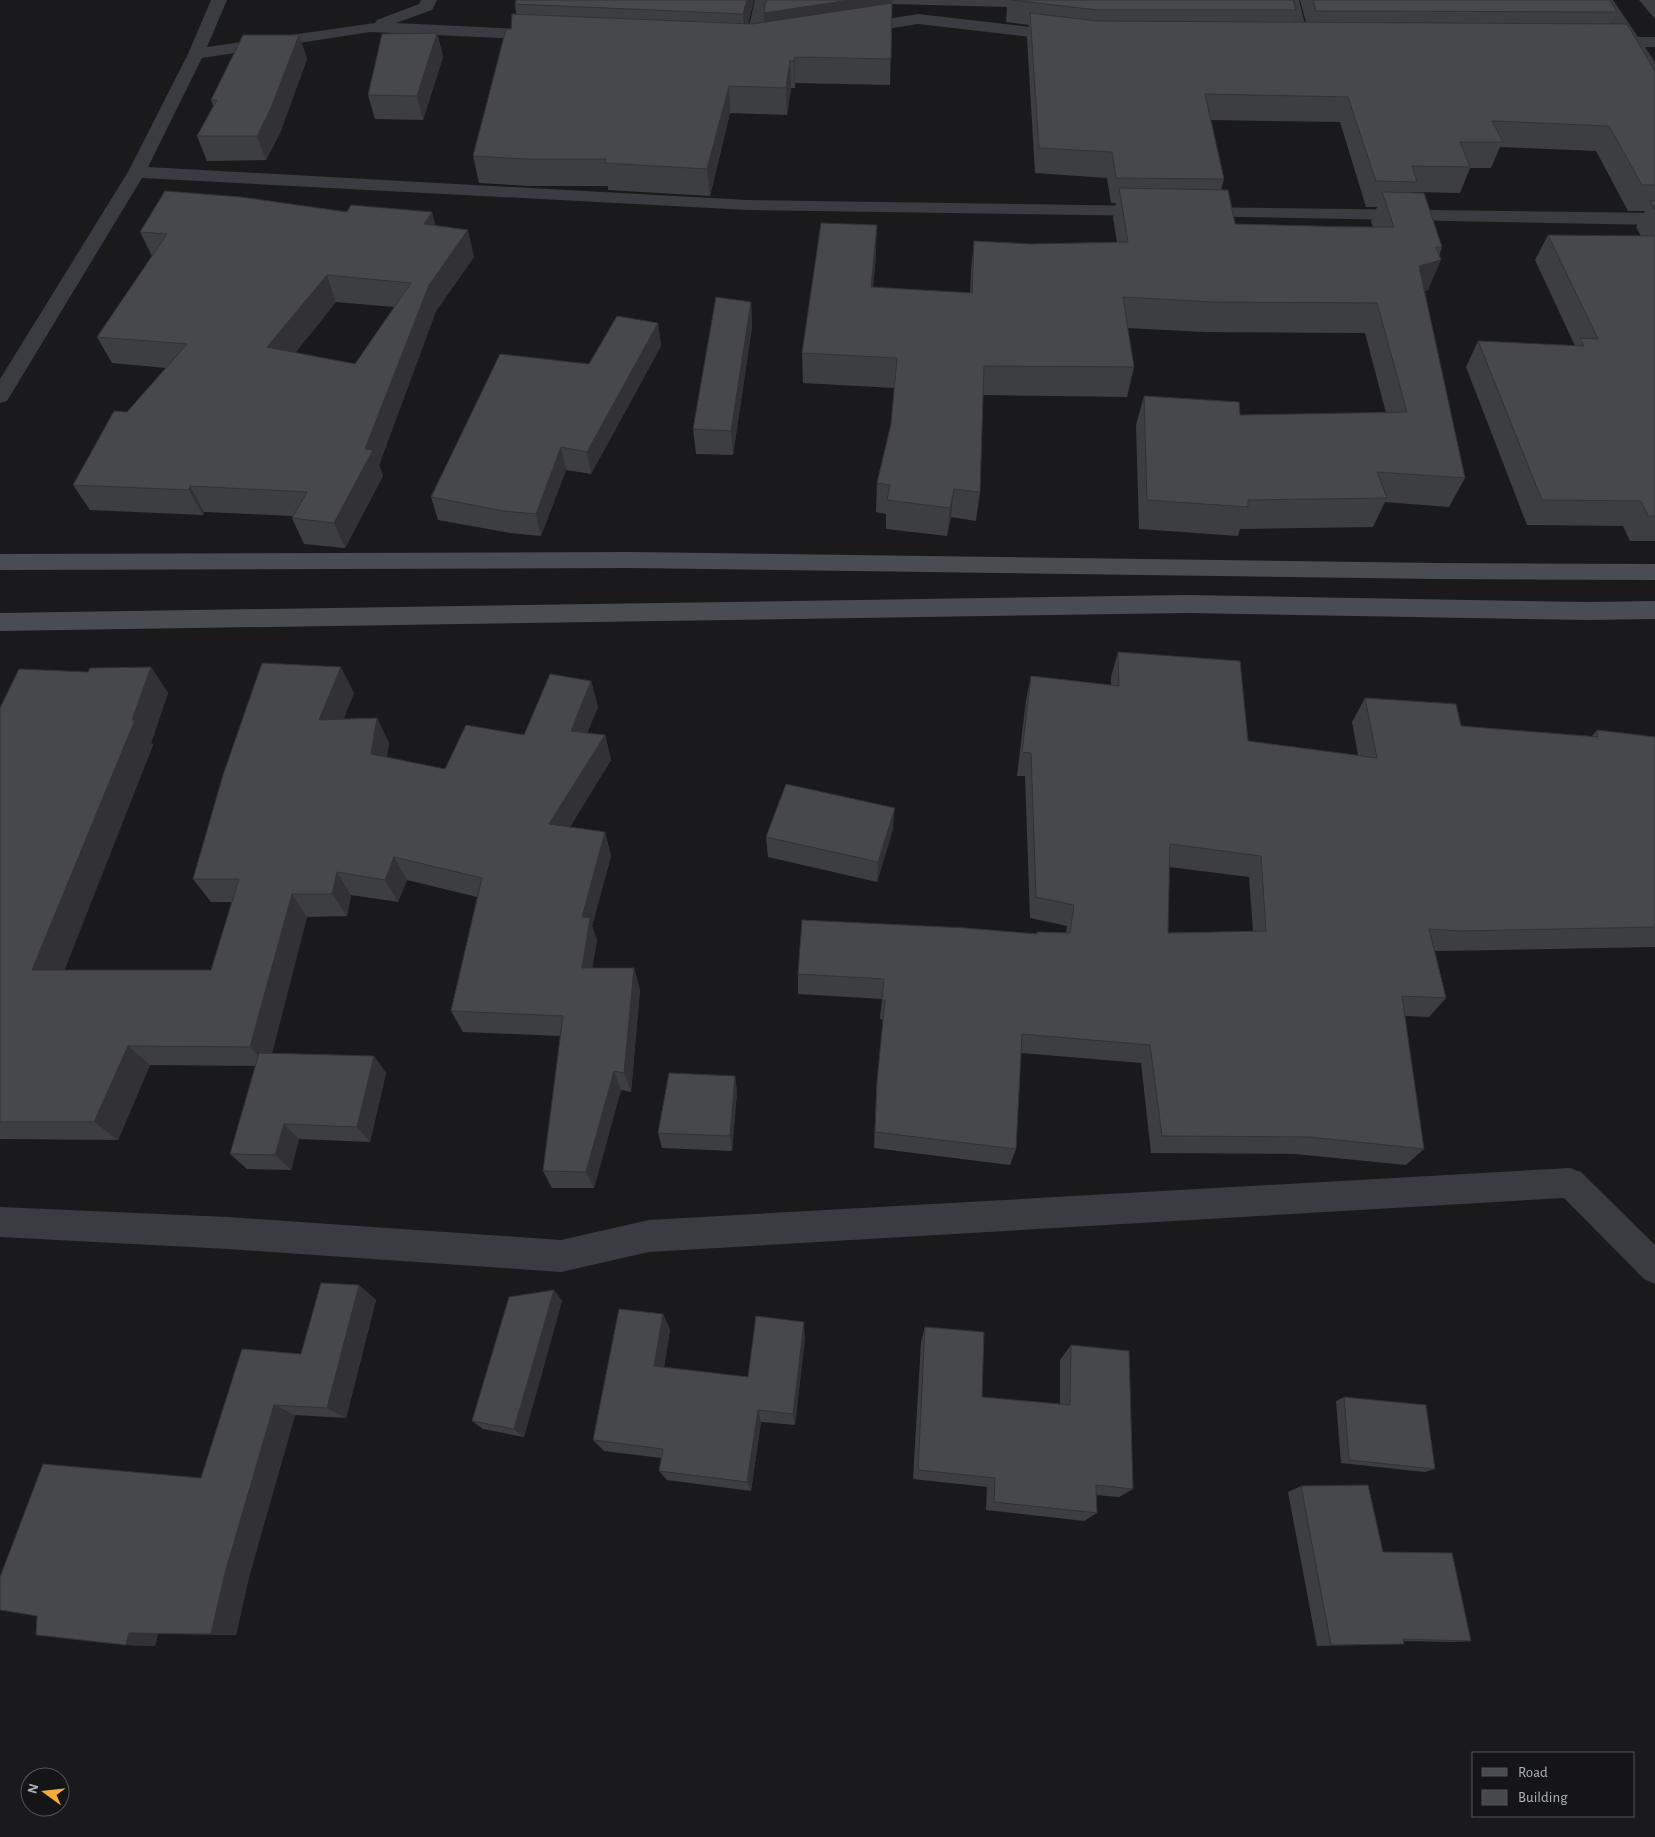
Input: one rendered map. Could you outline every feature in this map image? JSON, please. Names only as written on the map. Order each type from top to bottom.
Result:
[{"type":"main road","points":[[0,562],[630,560],[1437,572],[1655,572]]},
{"type":"main road","points":[[0,622],[1187,604],[1578,611],[1655,610]]},
{"type":"street","points":[[0,396],[137,172],[196,54],[219,0]]},
{"type":"street","points":[[196,54],[370,27],[426,7],[429,0]]},
{"type":"street","points":[[753,44],[763,0]]},
{"type":"street","points":[[1291,0],[1301,41]]},
{"type":"street","points":[[1605,0],[1655,74]]},
{"type":"street","points":[[840,31],[918,20],[1084,38]]},
{"type":"street","points":[[370,27],[556,35]]},
{"type":"street","points":[[733,43],[753,44],[772,41]]},
{"type":"street","points":[[1281,41],[1320,41]]},
{"type":"street","points":[[1583,41],[1655,42]]},
{"type":"street","points":[[137,172],[748,205],[1655,219]]},
{"type":"street","points":[[0,1222],[228,1233],[561,1256],[649,1236],[1570,1183],[1655,1268]]},
{"type":"building","points":[[516,0],[747,0],[743,14],[515,4]]},
{"type":"building","points":[[766,0],[850,0],[764,13]]},
{"type":"building","points":[[1012,0],[1293,0],[1296,10],[1097,10]]},
{"type":"building","points":[[1313,0],[1610,0],[1617,12],[1316,11]]},
{"type":"building","points":[[892,3],[891,59],[795,57],[794,61],[790,61],[786,88],[729,86],[707,169],[604,163],[606,159],[525,159],[473,156],[506,29],[511,29],[512,14],[752,24]]},
{"type":"building","points":[[1030,13],[1097,21],[1627,24],[1655,71],[1655,185],[1642,185],[1609,126],[1492,121],[1503,142],[1460,142],[1470,167],[1412,166],[1417,182],[1376,181],[1348,97],[1205,94],[1224,179],[1116,178],[1112,152],[1039,148]]},
{"type":"building","points":[[437,33],[417,96],[368,95],[382,34]]},
{"type":"building","points":[[243,35],[299,35],[271,108],[257,136],[197,136],[217,100],[211,100]]},
{"type":"building","points":[[1119,188],[1228,190],[1235,224],[1348,227],[1394,227],[1382,192],[1424,193],[1442,247],[1436,247],[1441,260],[1419,266],[1465,478],[1377,472],[1387,498],[1248,500],[1248,507],[1147,500],[1144,396],[1239,402],[1240,415],[1407,412],[1377,303],[1213,302],[1123,297],[1134,367],[984,366],[980,492],[954,489],[950,508],[887,500],[890,485],[877,483],[891,424],[897,358],[802,353],[821,223],[877,225],[871,287],[972,293],[974,241],[1031,244],[1128,242]]},
{"type":"building","points":[[165,191],[241,197],[347,212],[351,205],[432,212],[424,224],[468,230],[429,285],[365,449],[373,450],[334,523],[292,518],[307,492],[190,486],[189,490],[73,485],[114,411],[127,412],[187,344],[97,337],[167,234],[140,232]],"holes":[[[327,275],[411,283],[355,364],[267,347]]]},
{"type":"building","points":[[1650,201],[1655,201],[1655,209]]},
{"type":"building","points":[[1548,235],[1655,236],[1655,516],[1648,516],[1641,501],[1542,500],[1478,341],[1584,346],[1580,338],[1598,339]]},
{"type":"building","points":[[716,297],[751,302],[731,431],[693,429]]},
{"type":"building","points":[[617,316],[658,323],[587,452],[561,447],[536,514],[503,511],[431,497],[500,354],[589,364]]},
{"type":"building","points":[[1118,652],[1240,661],[1248,741],[1377,758],[1365,698],[1456,704],[1461,726],[1598,737],[1597,730],[1655,737],[1655,927],[1461,931],[1429,929],[1446,998],[1402,996],[1424,1149],[1309,1137],[1162,1136],[1150,1045],[1022,1034],[1016,1149],[875,1132],[877,1081],[885,1000],[882,1000],[884,979],[798,974],[802,920],[966,928],[1037,934],[1037,932],[1070,933],[1074,905],[1036,897],[1031,753],[1022,752],[1031,676],[1119,686]],"holes":[[[1170,844],[1261,856],[1266,931],[1168,933]]]},
{"type":"building","points":[[262,663],[341,667],[319,720],[377,718],[371,754],[445,769],[466,725],[524,735],[550,674],[591,681],[571,731],[605,735],[549,824],[605,832],[582,917],[590,918],[582,968],[634,968],[624,1073],[614,1071],[586,1172],[543,1171],[563,1016],[451,1011],[482,878],[394,857],[385,880],[337,872],[332,894],[292,894],[250,1047],[128,1046],[94,1122],[0,1122],[0,708],[19,669],[88,672],[90,668],[151,667],[132,720],[135,720],[32,970],[211,970],[239,879],[193,879],[223,775]]},
{"type":"building","points":[[786,784],[895,808],[878,862],[766,837]]},
{"type":"building","points":[[259,1053],[374,1056],[357,1127],[284,1124],[275,1155],[230,1154]]},
{"type":"building","points":[[669,1073],[735,1076],[730,1136],[658,1133]]},
{"type":"building","points":[[321,1283],[359,1285],[327,1408],[274,1405],[225,1573],[211,1634],[129,1633],[126,1645],[36,1635],[37,1616],[0,1610],[0,1577],[43,1464],[201,1478],[242,1349],[301,1354]]},
{"type":"building","points":[[554,1290],[514,1429],[472,1421],[509,1297]]},
{"type":"building","points":[[619,1309],[663,1314],[654,1366],[748,1377],[756,1316],[804,1322],[793,1414],[758,1410],[747,1482],[659,1471],[663,1449],[593,1440]]},
{"type":"building","points":[[925,1327],[984,1332],[982,1397],[1070,1405],[1071,1345],[1129,1351],[1133,1489],[1096,1485],[1097,1513],[994,1502],[995,1478],[918,1470]]},
{"type":"building","points":[[1344,1397],[1426,1405],[1435,1469],[1349,1460]]},
{"type":"building","points":[[1368,1485],[1383,1552],[1452,1553],[1471,1641],[1403,1639],[1404,1644],[1331,1645],[1301,1486]]}]
